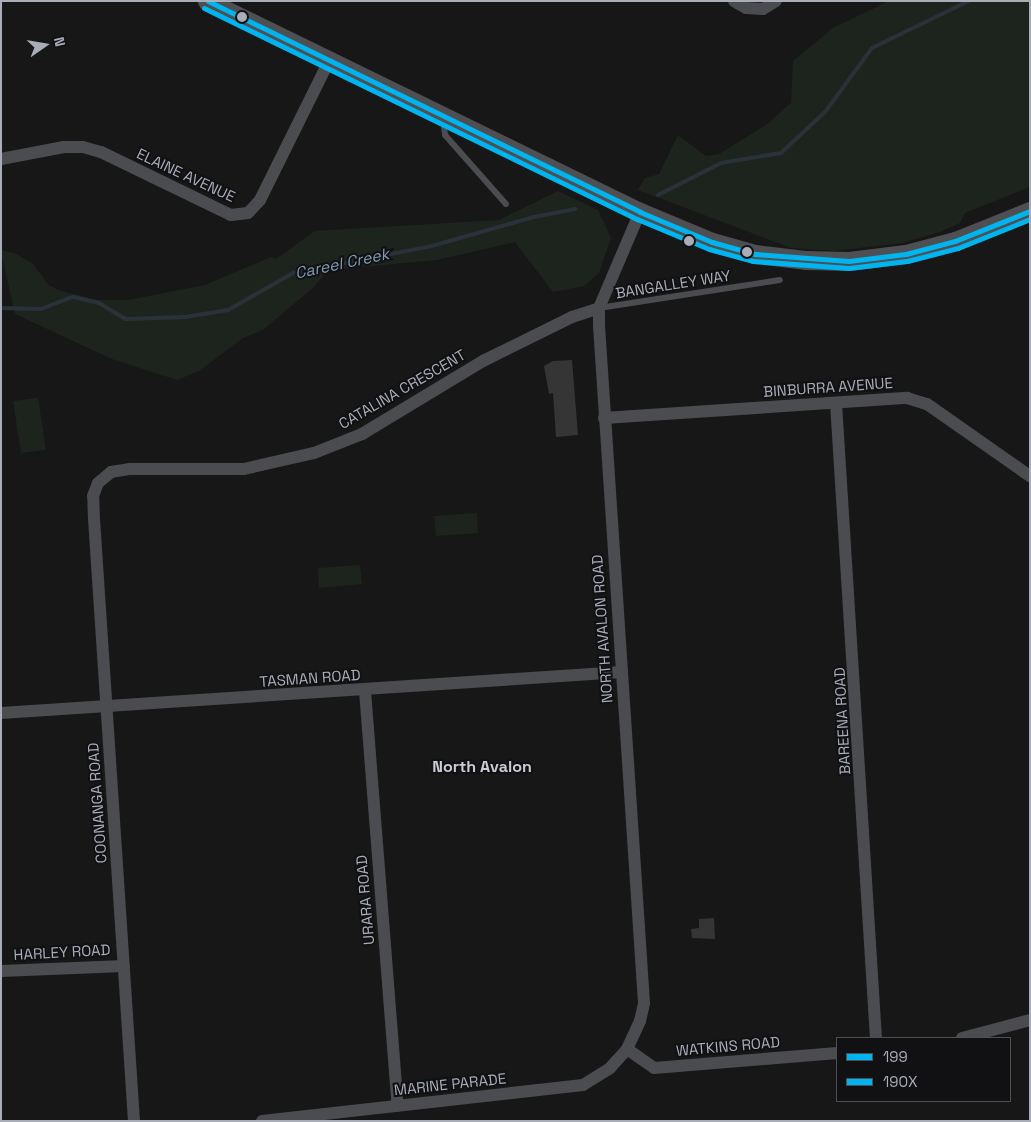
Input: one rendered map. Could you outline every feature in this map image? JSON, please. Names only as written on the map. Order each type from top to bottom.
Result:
[{"type":"main road","points":[[207,1],[640,212],[712,242],[755,254],[805,260],[849,261],[906,254],[956,241],[1030,212]]},
{"type":"street","points":[[734,1],[746,8],[762,9],[776,1]]},
{"type":"street","name":"ELAINE AVENUE","points":[[1,159],[64,147],[83,147],[101,152],[231,215],[248,213],[260,200],[329,61]]},
{"type":"street","name":"NORTH AVALON ROAD","points":[[627,1049],[640,1021],[644,1003],[604,418],[599,308],[640,212]]},
{"type":"street","name":"CATALINA CRESCENT","points":[[98,483],[111,472],[129,469],[244,469],[314,453],[362,434],[483,361],[572,318],[599,308]]},
{"type":"street","name":"BINBURRA AVENUE","points":[[604,418],[908,398],[927,404],[1030,476]]},
{"type":"street","name":"BAREENA ROAD","points":[[836,402],[876,1037]]},
{"type":"street","name":"COONANGA ROAD","points":[[98,483],[94,496],[94,519],[134,1121]]},
{"type":"street","name":"TASMAN ROAD","points":[[1,713],[365,691],[622,672]]},
{"type":"street","name":"URARA ROAD","points":[[365,691],[398,1106]]},
{"type":"street","name":"HARLEY ROAD","points":[[1,971],[124,966]]},
{"type":"street","points":[[966,1037],[1030,1020]]},
{"type":"street","name":"WATKINS ROAD","points":[[627,1049],[654,1068],[836,1053]]},
{"type":"street","name":"MARINE PARADE","points":[[262,1121],[583,1085],[610,1068],[627,1049]]},
{"type":"lane","points":[[442,116],[446,134],[506,204]]},
{"type":"lane","name":"BANGALLEY WAY","points":[[599,308],[780,280]]},
{"type":"shaded area","points":[[889,1],[1030,1],[1030,187],[965,213],[960,223],[940,232],[902,243],[833,251],[791,248],[638,190],[645,178],[659,174],[678,135],[706,156],[719,154],[766,125],[791,103],[793,61],[833,28]]},
{"type":"shaded area","points":[[558,191],[598,210],[611,238],[599,273],[584,286],[553,292],[515,242],[437,260],[328,270],[314,287],[263,330],[243,338],[199,371],[177,380],[112,359],[15,314],[1,253],[1,250],[14,253],[32,263],[49,285],[58,290],[98,300],[128,300],[205,285],[271,257],[276,259],[315,231],[499,220]]},
{"type":"shaded area","points":[[38,398],[46,450],[21,453],[13,401]]},
{"type":"shaded area","points":[[477,513],[478,533],[436,536],[434,516]]},
{"type":"shaded area","points":[[360,565],[362,584],[319,588],[318,568]]},
{"type":"building","points":[[572,360],[578,435],[556,437],[553,393],[549,394],[544,366],[553,361]]},
{"type":"building","points":[[714,918],[715,939],[692,938],[691,929],[699,928],[699,919]]},
{"type":"waterway","name":"Careel Creek","points":[[658,195],[721,163],[781,153],[825,112],[872,48],[969,1]]},
{"type":"waterway","name":"Careel Creek","points":[[1,308],[41,309],[73,297],[99,303],[126,319],[185,317],[228,310],[293,273],[432,246],[534,217],[575,209]]},
{"type":"transit line","name":"199","points":[[208,1],[640,212],[712,242],[755,254],[849,261],[906,254],[955,241],[1030,211]]},
{"type":"transit line","name":"190X","points":[[204,8],[637,219],[709,249],[753,261],[849,268],[907,261],[958,248],[1030,219]]},
{"type":"district","name":"North Avalon","points":[[482,767]]}]
